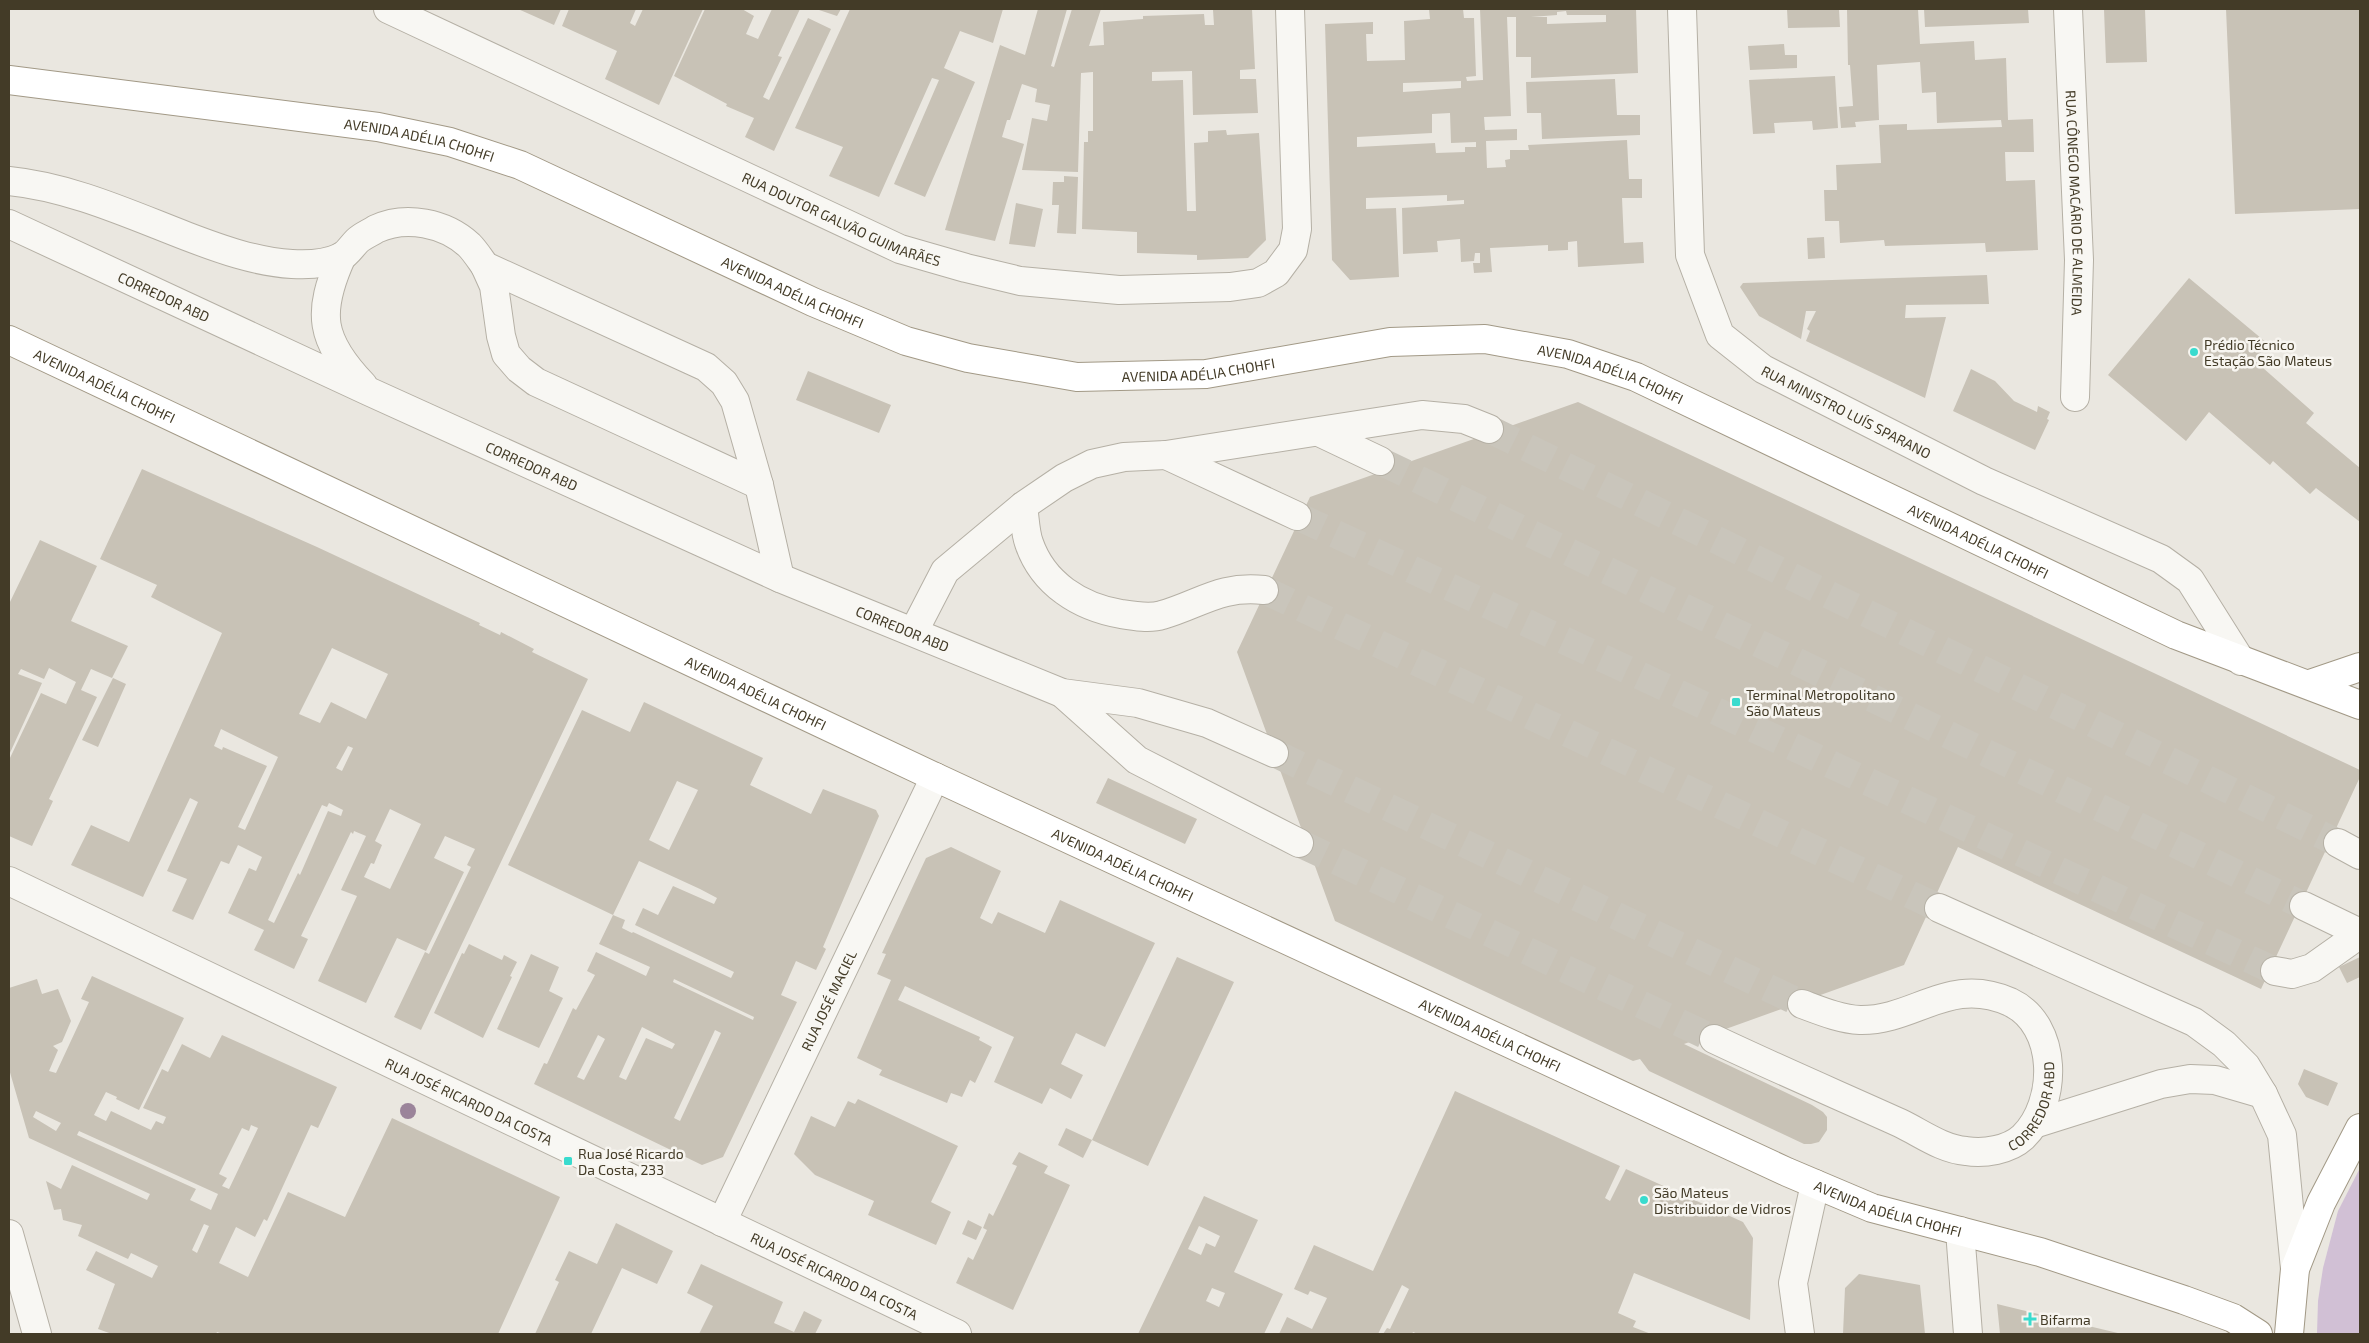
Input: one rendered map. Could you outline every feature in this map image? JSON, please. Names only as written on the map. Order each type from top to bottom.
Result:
[{"type":"highway","name":"AVENIDA ADÉLIA CHOHFI","points":[[9,80],[378,127],[450,142],[520,165],[813,302],[906,341],[968,358],[1077,378],[1206,374],[1390,342],[1485,339],[1568,354],[1636,377],[2176,635],[2241,661],[2310,684],[2360,705]]},
{"type":"highway","name":"AVENIDA ADÉLIA CHOHFI","points":[[9,340],[935,777],[1719,1142],[1872,1208],[2040,1252],[2233,1318],[2258,1334]]},
{"type":"highway","points":[[2310,684],[2360,667]]},
{"type":"highway","points":[[2289,1334],[2295,1269],[2321,1203],[2360,1128]]},
{"type":"street","name":"RUA DOUTOR GALVÃO GUIMARÃES","points":[[388,9],[900,249],[1020,281],[1119,290],[1230,288],[1258,282],[1276,273],[1293,250],[1297,229],[1290,9]]},
{"type":"street","name":"RUA MINISTRO LUÍS SPARANO","points":[[1682,9],[1690,255],[1720,335],[1763,368],[1984,481],[2162,559],[2190,580],[2241,661]]},
{"type":"street","name":"RUA CÔNEGO MACÁRIO DE ALMEIDA","points":[[2068,9],[2079,260],[2075,397]]},
{"type":"street","points":[[9,181],[65,192],[221,250],[258,259],[312,265],[342,256]]},
{"type":"street","points":[[368,392],[337,354],[325,322],[325,302],[330,282],[342,256],[358,240],[378,228],[401,222],[425,223],[449,231],[469,245],[485,266],[494,286],[501,336],[506,354],[519,369],[536,382],[759,485]]},
{"type":"street","name":"CORREDOR ABD","points":[[9,224],[368,392],[780,578],[914,631],[1062,694],[1138,703],[1207,724],[1274,753]]},
{"type":"street","points":[[485,266],[706,367],[724,383],[735,401],[759,485],[780,578]]},
{"type":"street","points":[[914,631],[945,571],[1023,506],[1064,478],[1092,464],[1124,457],[1166,455],[1422,415],[1464,420],[1489,429]]},
{"type":"street","points":[[1319,432],[1380,461]]},
{"type":"street","points":[[1166,455],[1297,516]]},
{"type":"street","points":[[1023,506],[1029,543],[1053,583],[1081,602],[1106,611],[1134,616],[1161,616],[1200,599],[1225,592],[1244,588],[1264,590]]},
{"type":"street","name":"CORREDOR ABD","points":[[1062,694],[1137,760],[1299,843]]},
{"type":"street","name":"RUA JOSÉ MACIEL","points":[[722,1222],[935,777]]},
{"type":"street","name":"RUA JOSÉ RICARDO DA COSTA","points":[[9,881],[957,1334]]},
{"type":"street","points":[[2275,971],[2292,974],[2312,968],[2360,934],[2304,906]]},
{"type":"street","points":[[1940,908],[2194,1022],[2224,1044],[2246,1066],[2263,1094],[2282,1136],[2295,1269]]},
{"type":"street","name":"CORREDOR ABD","points":[[1714,1038],[1946,1146],[1965,1151],[1983,1152],[2006,1147],[2021,1138],[2034,1124],[2043,1102],[2047,1084],[2046,1048],[2038,1030],[2026,1013],[2012,1003],[1988,994],[1968,993],[1938,998],[1884,1017],[1861,1020],[1837,1016],[1802,1004]]},
{"type":"street","points":[[2034,1124],[2161,1084],[2190,1079],[2215,1080],[2263,1094]]},
{"type":"street","points":[[1800,1334],[1794,1283],[1815,1184]]},
{"type":"street","points":[[1960,1231],[1968,1334]]},
{"type":"street","points":[[9,1234],[36,1334]]},
{"type":"shaded area","points":[[2360,1168],[2360,1334],[2317,1334],[2318,1301],[2323,1268],[2338,1211]]},
{"type":"building","points":[[518,9],[561,9],[554,25]]},
{"type":"building","points":[[569,9],[636,9],[630,23],[635,26],[643,9],[703,9],[659,105],[605,79],[617,51],[562,26]]},
{"type":"building","points":[[705,9],[742,9],[754,16],[746,34],[758,39],[772,9],[800,9],[778,56],[782,57],[763,97],[769,100],[808,18],[831,29],[774,151],[745,137],[754,118],[726,106],[727,104],[674,76]]},
{"type":"building","points":[[816,9],[841,9],[837,16]]},
{"type":"building","points":[[850,9],[1003,9],[993,43],[960,31],[944,68],[975,82],[925,197],[894,184],[939,80],[932,78],[879,197],[829,176],[843,147],[795,128]]},
{"type":"building","points":[[1038,9],[1067,9],[1051,66],[1054,67],[1072,9],[1101,9],[1089,46],[1104,45],[1103,22],[1143,19],[1143,16],[1204,14],[1205,25],[1214,25],[1213,10],[1252,9],[1255,69],[1240,70],[1240,79],[1256,79],[1258,113],[1193,115],[1192,71],[1152,72],[1152,81],[1183,80],[1187,211],[1196,211],[1194,143],[1208,142],[1208,131],[1226,130],[1227,135],[1259,133],[1266,240],[1248,258],[1197,260],[1197,255],[1137,253],[1137,232],[1082,229],[1084,142],[1088,142],[1088,131],[1093,131],[1093,72],[1081,73],[1078,172],[1022,170],[1032,118],[1047,121],[1050,105],[1035,102],[1037,89],[1022,84],[1002,137],[1024,144],[995,241],[945,230],[1000,45],[1025,55]]},
{"type":"building","points":[[1429,9],[1463,9],[1464,18],[1474,18],[1476,76],[1466,77],[1467,81],[1483,80],[1480,9],[1636,9],[1638,73],[1531,78],[1531,57],[1516,57],[1516,17],[1507,17],[1511,116],[1484,117],[1485,130],[1517,129],[1517,140],[1486,141],[1487,168],[1506,167],[1505,160],[1510,159],[1510,150],[1529,150],[1528,145],[1627,140],[1629,179],[1642,179],[1642,198],[1622,198],[1624,243],[1643,242],[1644,263],[1578,267],[1577,241],[1568,242],[1568,250],[1548,251],[1548,245],[1490,248],[1492,272],[1474,273],[1473,263],[1480,263],[1480,253],[1475,253],[1474,261],[1461,262],[1460,239],[1437,241],[1438,252],[1403,254],[1402,208],[1464,204],[1464,200],[1447,201],[1447,195],[1366,198],[1366,209],[1396,208],[1399,277],[1350,280],[1332,260],[1325,24],[1373,22],[1373,34],[1366,34],[1367,61],[1405,60],[1404,21],[1430,19]],"holes":[[[1566,11],[1567,15],[1606,15],[1606,22],[1547,24],[1547,17],[1531,17],[1557,15],[1557,12]],[[1461,81],[1461,88],[1403,92],[1403,83]],[[1450,113],[1451,143],[1476,142],[1476,147],[1465,147],[1465,152],[1436,153],[1435,143],[1357,147],[1357,137],[1432,133],[1432,114]]]},
{"type":"building","points":[[1787,9],[1839,9],[1840,27],[1788,28]]},
{"type":"building","points":[[1847,9],[1918,9],[1920,44],[1974,41],[1975,60],[2006,58],[2008,120],[2033,119],[2034,152],[2005,152],[2006,181],[2035,180],[2038,250],[1986,252],[1985,243],[1885,246],[1884,240],[1840,243],[1839,221],[1825,221],[1824,190],[1837,190],[1836,165],[1881,163],[1879,125],[1907,124],[1907,130],[2002,127],[2001,120],[1937,123],[1936,92],[1922,93],[1920,62],[1877,65],[1879,120],[1855,122],[1856,127],[1841,128],[1839,107],[1853,106],[1850,65],[1848,65]]},
{"type":"building","points":[[1924,9],[2028,9],[2029,23],[1925,27]]},
{"type":"building","points":[[2104,9],[2145,9],[2147,62],[2106,63]]},
{"type":"building","points":[[2226,9],[2360,9],[2360,209],[2235,214]]},
{"type":"building","points":[[1784,44],[1785,55],[1797,55],[1797,68],[1750,70],[1748,46]]},
{"type":"building","points":[[1835,76],[1838,128],[1813,130],[1812,121],[1774,123],[1775,133],[1753,134],[1749,80]]},
{"type":"building","points":[[1615,79],[1617,115],[1640,115],[1640,135],[1542,139],[1541,113],[1527,113],[1526,82]]},
{"type":"building","points":[[1064,176],[1078,177],[1076,234],[1057,233],[1059,205],[1052,205],[1053,182],[1064,182]]},
{"type":"building","points":[[1016,203],[1043,209],[1035,247],[1009,244]]},
{"type":"building","points":[[1824,237],[1825,258],[1808,259],[1807,238]]},
{"type":"building","points":[[1987,275],[1989,304],[1906,305],[1905,318],[1946,317],[1925,398],[1806,341],[1810,331],[1807,329],[1816,311],[1806,311],[1801,339],[1759,316],[1740,287],[1743,283]]},
{"type":"building","points":[[2189,278],[2268,344],[2254,360],[2314,413],[2306,423],[2360,468],[2360,522],[2316,488],[2310,494],[2273,461],[2270,465],[2209,412],[2186,441],[2108,375]]},
{"type":"building","points":[[1971,369],[1995,381],[2014,401],[2037,412],[2038,406],[2050,412],[2047,419],[2049,420],[2035,450],[1953,411]]},
{"type":"building","points":[[808,371],[891,405],[879,433],[796,400]]},
{"type":"building","name":"Terminal Metropolitano São Mateus","points":[[1578,402],[2360,770],[2360,777],[2261,989],[1958,847],[1904,965],[1684,1044],[1823,1112],[1827,1117],[1827,1130],[1819,1142],[1804,1144],[1649,1071],[1640,1059],[1633,1061],[1335,921],[1237,652],[1310,497]]},
{"type":"building","points":[[142,469],[317,547],[480,623],[479,625],[500,635],[501,632],[534,649],[532,652],[588,679],[421,1030],[394,1017],[425,952],[429,954],[471,867],[467,865],[475,849],[445,836],[434,858],[464,872],[426,951],[397,938],[366,1003],[318,981],[357,896],[341,890],[366,836],[354,831],[353,834],[351,832],[301,936],[308,939],[294,969],[254,950],[264,930],[228,913],[249,868],[256,871],[262,857],[238,845],[229,864],[221,861],[193,920],[172,911],[187,879],[167,871],[198,802],[190,798],[143,897],[71,865],[91,825],[129,842],[222,633],[151,597],[157,585],[100,559]],"holes":[[[332,648],[388,674],[366,719],[331,702],[320,723],[299,714]],[[221,729],[278,757],[245,830],[238,827],[267,766],[223,747],[222,750],[214,746]],[[348,746],[353,748],[342,771],[336,768]],[[329,803],[343,810],[341,816],[328,811],[300,875],[298,873],[274,923],[268,920],[322,805],[327,807]],[[390,809],[421,824],[390,889],[364,877],[371,863],[374,864],[382,845],[375,841]]]},
{"type":"building","points":[[40,540],[97,566],[71,621],[128,646],[112,678],[91,669],[81,690],[97,697],[49,799],[53,801],[32,846],[9,836],[9,760],[41,693],[66,704],[76,682],[49,668],[44,679],[21,669],[18,674],[42,683],[9,755],[9,604]]},
{"type":"building","points":[[113,678],[126,684],[98,747],[82,740]]},
{"type":"building","points":[[644,702],[763,758],[750,785],[811,814],[823,789],[876,810],[879,816],[823,947],[826,949],[816,970],[796,961],[781,995],[797,1002],[723,1157],[702,1165],[534,1084],[544,1063],[547,1064],[573,1008],[576,1010],[595,975],[587,971],[596,952],[646,976],[650,967],[599,944],[613,915],[508,865],[582,710],[630,732]],"holes":[[[677,781],[698,790],[669,850],[649,840]],[[639,861],[717,898],[714,904],[673,886],[658,915],[643,908],[635,925],[734,972],[731,978],[622,928],[625,920],[613,915]],[[674,979],[754,1017],[753,1020],[673,982]],[[642,1027],[675,1044],[672,1049],[646,1038],[626,1080],[619,1077]],[[715,1030],[721,1033],[680,1121],[674,1118]],[[598,1035],[605,1039],[584,1080],[577,1077]]]},
{"type":"building","points":[[1108,778],[1197,819],[1185,844],[1096,803]]},
{"type":"building","points":[[951,847],[1001,871],[980,918],[992,924],[998,912],[1045,933],[1060,900],[1155,943],[1105,1047],[1076,1033],[1061,1064],[1083,1075],[1071,1099],[1050,1088],[1042,1104],[994,1082],[1014,1037],[905,986],[898,1000],[980,1037],[979,1040],[992,1047],[975,1083],[970,1080],[962,1097],[951,1093],[947,1103],[879,1075],[882,1070],[857,1058],[891,980],[877,974],[886,954],[882,953],[926,858]]},
{"type":"building","points":[[469,944],[502,960],[504,955],[517,962],[510,976],[512,977],[483,1038],[434,1013],[462,953],[464,954]]},
{"type":"building","points":[[531,954],[559,967],[549,991],[563,998],[539,1048],[497,1029]]},
{"type":"building","points":[[1177,957],[1234,982],[1148,1166],[1092,1140]]},
{"type":"building","points":[[2360,957],[2360,977],[2347,983],[2339,967]]},
{"type":"building","points":[[92,976],[184,1018],[139,1110],[106,1092],[94,1115],[106,1121],[111,1111],[151,1130],[156,1121],[163,1124],[166,1117],[143,1108],[162,1069],[168,1072],[182,1044],[210,1058],[222,1035],[337,1087],[318,1128],[311,1125],[267,1221],[264,1219],[255,1237],[236,1227],[219,1263],[248,1277],[288,1192],[345,1217],[392,1118],[560,1197],[498,1334],[223,1334],[217,1332],[216,1334],[112,1334],[98,1329],[115,1284],[86,1270],[96,1251],[152,1278],[158,1266],[131,1253],[128,1259],[78,1236],[82,1225],[63,1220],[61,1209],[54,1210],[46,1181],[61,1189],[72,1165],[147,1200],[150,1194],[29,1138],[9,1069],[9,988],[37,979],[42,994],[58,989],[71,1021],[62,1042],[53,1046],[58,1050],[49,1071],[56,1073],[89,1002],[81,999]],"holes":[[[36,1111],[61,1123],[56,1131],[33,1117]],[[251,1125],[258,1128],[229,1189],[222,1186],[227,1178],[219,1174],[242,1128],[249,1131]],[[79,1131],[218,1194],[211,1210],[190,1200],[196,1189],[77,1135]],[[204,1224],[209,1226],[197,1253],[192,1250]]]},
{"type":"building","points":[[2304,1069],[2338,1083],[2328,1106],[2306,1097],[2298,1084]]},
{"type":"building","points":[[1455,1091],[1620,1166],[1605,1198],[1610,1201],[1626,1169],[1743,1222],[1753,1238],[1750,1320],[1634,1273],[1618,1313],[1636,1321],[1633,1327],[1651,1334],[1418,1334],[1413,1332],[1412,1334],[1383,1334],[1387,1328],[1390,1329],[1409,1289],[1402,1285],[1378,1334],[1279,1334],[1287,1317],[1312,1329],[1327,1298],[1310,1291],[1308,1295],[1294,1289],[1314,1245],[1373,1271]]},
{"type":"building","points":[[858,1099],[958,1146],[931,1202],[951,1212],[936,1245],[868,1215],[874,1201],[815,1175],[794,1154],[811,1116],[835,1127],[848,1101],[855,1104]]},
{"type":"building","points":[[1066,1128],[1092,1140],[1083,1158],[1058,1145]]},
{"type":"building","points":[[1019,1152],[1048,1166],[1044,1173],[1070,1185],[1013,1310],[956,1283],[968,1257],[973,1260],[987,1230],[983,1228],[989,1213],[993,1216],[1017,1166],[1012,1164]]},
{"type":"building","points":[[1204,1196],[1258,1220],[1234,1272],[1283,1294],[1264,1334],[1138,1334]],"holes":[[[1199,1226],[1220,1236],[1215,1247],[1206,1243],[1201,1255],[1188,1249]],[[1212,1288],[1225,1293],[1219,1307],[1206,1301]]]},
{"type":"building","points":[[968,1220],[982,1227],[976,1240],[962,1234]]},
{"type":"building","points":[[616,1223],[673,1251],[657,1284],[622,1268],[591,1334],[535,1334],[559,1282],[555,1280],[569,1251],[597,1264]]},
{"type":"building","points":[[701,1264],[783,1302],[774,1323],[794,1332],[804,1311],[822,1320],[815,1334],[699,1334],[713,1306],[687,1293]]},
{"type":"building","points":[[1859,1274],[1920,1285],[1925,1334],[1843,1334],[1845,1288]]},
{"type":"building","name":"Bifarma","points":[[1997,1304],[2122,1334],[2000,1334]]},
{"type":"tunnel","points":[[1489,429],[2338,843]]},
{"type":"tunnel","points":[[1380,461],[2304,906]]},
{"type":"tunnel","points":[[1297,516],[2275,971]]},
{"type":"tunnel","points":[[1264,590],[1939,908]]},
{"type":"tunnel","points":[[1274,753],[1802,1004]]},
{"type":"tunnel","points":[[1299,843],[1714,1039]]},
{"type":"place","name":"Prédio Técnico Estação São Mateus","points":[[2194,352]]},
{"type":"place","name":"Terminal Metropolitano São Mateus","points":[[1736,702]]},
{"type":"place","name":"Rua José Ricardo Da Costa, 233","points":[[568,1161]]},
{"type":"place","name":"São Mateus Distribuidor de Vidros","points":[[1644,1200]]},
{"type":"place","name":"Bifarma","points":[[2030,1319]]}]
